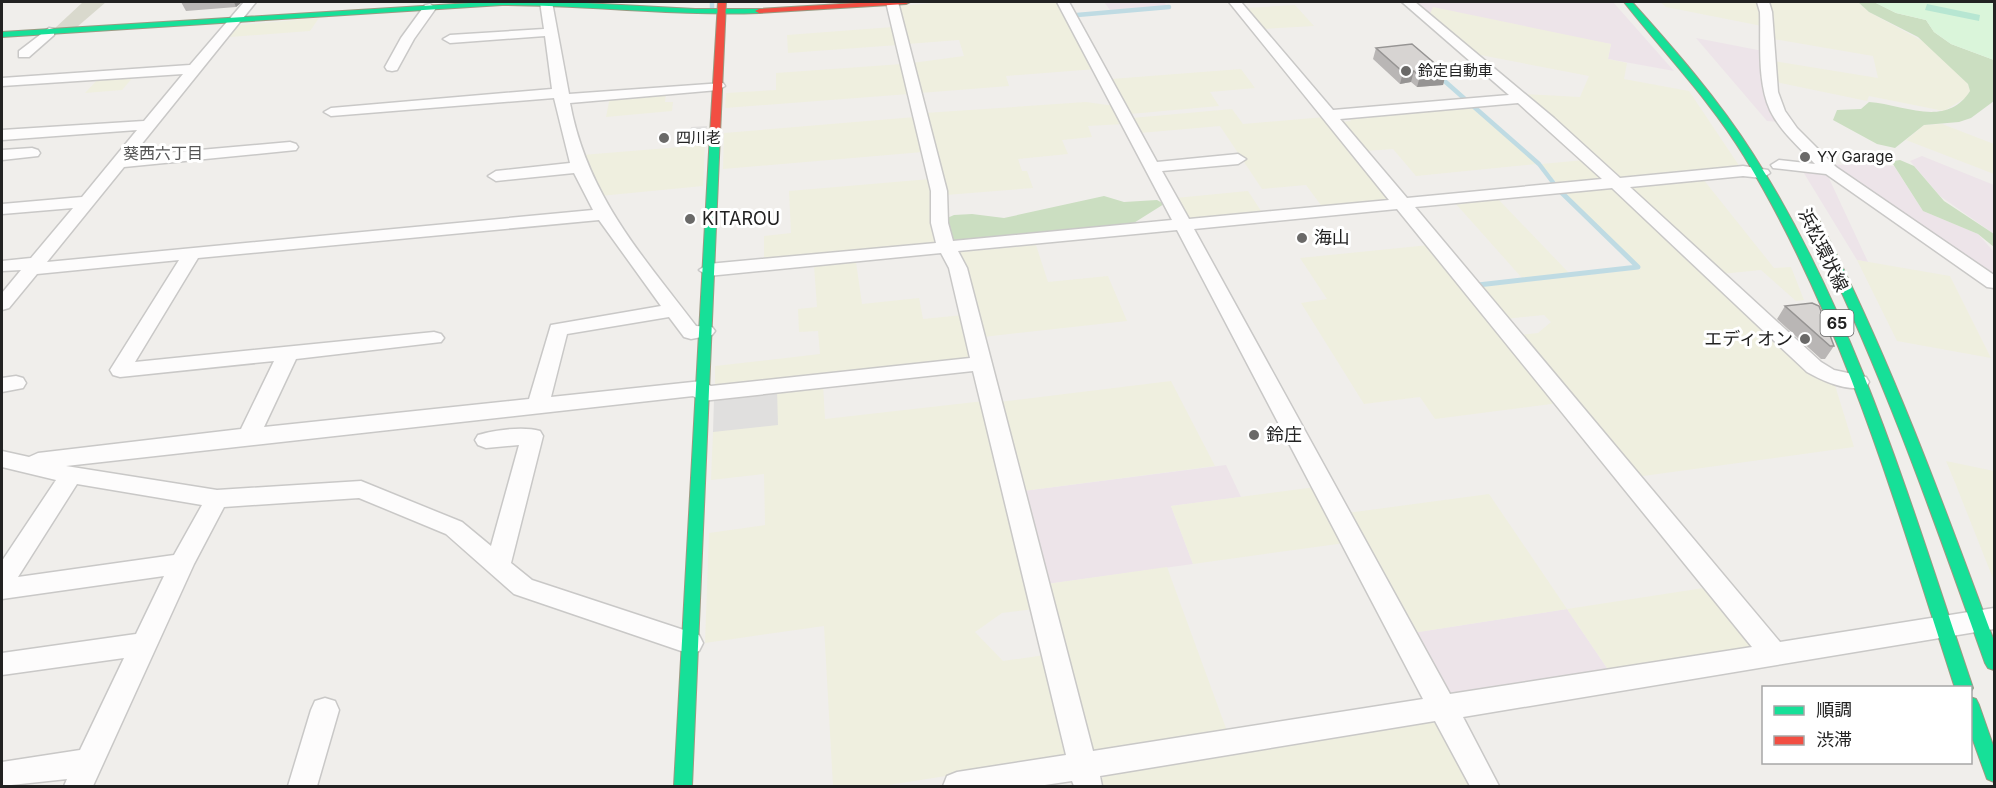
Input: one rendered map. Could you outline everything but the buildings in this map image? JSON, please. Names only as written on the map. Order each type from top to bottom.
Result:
[{"type":"street","points":[[2,304],[121,162],[193,69],[250,2]]},
{"type":"street","points":[[546,2],[570,136],[580,167],[604,214],[691,333],[705,331]]},
{"type":"street","points":[[2,35],[429,6],[546,2],[721,7],[896,2],[939,191],[937,220],[946,249],[958,268],[1085,776]]},
{"type":"street","points":[[1064,2],[1485,786]]},
{"type":"street","points":[[1235,2],[1775,654]]},
{"type":"street","points":[[1408,2],[1522,98],[1814,367],[1828,375],[1859,382]]},
{"type":"street","name":"浜松環状線","points":[[1628,2],[1689,69],[1728,120],[1762,173],[1820,282],[1859,382],[1965,686]]},
{"type":"street","points":[[1645,2],[1657,13]]},
{"type":"street","points":[[1763,2],[1766,8],[1773,101],[1792,130],[1830,170],[1995,283]]},
{"type":"street","points":[[392,67],[429,6]]},
{"type":"street","points":[[683,786],[721,7]]},
{"type":"street","points":[[24,54],[49,32]]},
{"type":"street","points":[[450,39],[551,32]]},
{"type":"street","points":[[2,82],[193,69]]},
{"type":"street","points":[[331,112],[718,86]]},
{"type":"street","points":[[1329,115],[1522,98]]},
{"type":"street","points":[[2,135],[148,125]]},
{"type":"street","points":[[121,162],[290,147]]},
{"type":"street","points":[[2,155],[32,153]]},
{"type":"street","points":[[1153,167],[1238,159]]},
{"type":"street","points":[[1776,160],[1830,170]]},
{"type":"street","points":[[1776,160],[1790,182]]},
{"type":"street","points":[[496,176],[580,167]]},
{"type":"street","points":[[708,270],[1743,171],[1762,173]]},
{"type":"street","name":"浜松環状線","points":[[1802,201],[1841,271],[1882,363],[1987,620],[1995,663]]},
{"type":"street","points":[[2,209],[87,202]]},
{"type":"street","points":[[2,266],[34,266],[192,254],[604,214]]},
{"type":"street","points":[[192,254],[120,370],[434,338]]},
{"type":"street","points":[[538,405],[558,329],[674,310]]},
{"type":"street","points":[[249,435],[288,353]]},
{"type":"street","points":[[13,461],[538,405],[982,363]]},
{"type":"street","points":[[486,440],[532,436],[498,567]]},
{"type":"street","points":[[13,461],[71,475],[217,499],[361,489],[454,528],[523,587],[690,643]]},
{"type":"street","points":[[2,581],[71,475]]},
{"type":"street","points":[[2,775],[84,774],[182,564],[217,499]]},
{"type":"street","points":[[2,589],[182,564]]},
{"type":"street","points":[[957,786],[1085,776],[1443,708],[1987,620]]},
{"type":"street","points":[[2,664],[146,644]]},
{"type":"street","points":[[1972,708],[1995,773]]},
{"type":"street","points":[[302,786],[326,710]]},
{"type":"shaded area","points":[[83,2],[106,2],[77,27],[54,29]]},
{"type":"shaded area","points":[[1104,2],[1164,2],[1167,6],[1110,10]]},
{"type":"shaded area","points":[[1412,2],[1613,2],[1674,71],[1608,59],[1611,44],[1429,16]]},
{"type":"shaded area","points":[[1696,38],[1763,51],[1780,122],[1767,121]]},
{"type":"shaded area","points":[[707,126],[705,144],[677,146],[678,136],[690,135],[691,127]]},
{"type":"shaded area","points":[[1922,156],[1994,185],[1994,234],[1940,196],[1910,161]]},
{"type":"shaded area","points":[[1832,165],[1894,166],[1923,211],[1978,234],[1994,252],[1994,277]]},
{"type":"shaded area","points":[[1802,170],[1827,174],[1868,262],[1857,260]]},
{"type":"shaded area","points":[[777,389],[778,425],[713,432],[714,399]]},
{"type":"shaded area","points":[[1226,465],[1241,497],[1171,506],[1193,564],[1047,584],[1023,491]]},
{"type":"shaded area","points":[[1567,609],[1609,671],[1454,695],[1443,690],[1412,633]]},
{"type":"green space","points":[[945,2],[1059,2],[1096,69],[1006,76],[1009,86],[920,93],[912,63],[964,56],[959,40],[907,44],[898,6]]},
{"type":"green space","points":[[1660,2],[1758,2],[1762,26],[1666,7]]},
{"type":"green space","points":[[1768,2],[1858,2],[1869,12],[1926,43],[1968,84],[1970,91],[1967,97],[1944,111],[1869,96],[1867,101],[1775,82],[1774,61],[1878,78],[1873,56],[1773,39],[1772,13]]},
{"type":"green space","points":[[1858,2],[1874,2],[1896,13],[1926,20],[1934,32],[1951,44],[1994,60],[1994,101],[1971,118],[1959,122],[1924,125],[1895,148],[1877,144],[1833,120],[1837,110],[1861,109],[1869,102],[1923,112],[1936,112],[1949,109],[1960,102],[1970,91],[1968,84],[1918,37],[1869,12]]},
{"type":"green space","points":[[1874,2],[1994,2],[1994,60],[1951,44],[1934,32],[1926,20],[1896,13]]},
{"type":"green space","points":[[1927,4],[1980,15],[1979,21],[1925,10]]},
{"type":"green space","points":[[1295,5],[1314,26],[1263,29],[1245,8]]},
{"type":"green space","points":[[1433,7],[1611,44],[1608,59],[1627,63],[1624,79],[1689,91],[1740,167],[1622,179],[1615,177],[1522,94],[1580,97],[1589,76],[1475,54],[1429,16]]},
{"type":"green space","points":[[319,18],[310,31],[229,37],[239,25]]},
{"type":"green space","points":[[893,27],[898,45],[788,53],[787,35]]},
{"type":"green space","points":[[902,64],[909,94],[725,108],[726,93],[776,90],[776,73]]},
{"type":"green space","points":[[1241,69],[1255,88],[1210,92],[1219,106],[1130,114],[1111,79]]},
{"type":"green space","points":[[134,76],[122,90],[85,93],[98,79]]},
{"type":"green space","points":[[666,93],[665,102],[673,102],[672,111],[606,117],[610,97]]},
{"type":"green space","points":[[1086,102],[1115,106],[1124,124],[1088,126],[1092,137],[1062,140],[1068,154],[1018,159],[1022,171],[1027,171],[1033,188],[946,195],[925,113]]},
{"type":"green space","points":[[1470,105],[1537,164],[1416,176],[1393,149],[1365,151],[1340,122],[1351,121],[1347,116]]},
{"type":"green space","points":[[1232,109],[1243,124],[1325,117],[1392,199],[1389,202],[1323,208],[1306,185],[1262,189],[1220,126],[1140,133],[1132,118]]},
{"type":"green space","points":[[915,117],[923,152],[723,169],[724,133]]},
{"type":"green space","points":[[1942,124],[1994,144],[1994,174],[1906,140],[1924,125]]},
{"type":"green space","points":[[705,145],[703,186],[600,196],[582,155]]},
{"type":"green space","points":[[1585,160],[1604,178],[1602,181],[1558,185],[1541,164]]},
{"type":"green space","points":[[1900,160],[1914,166],[1944,201],[1994,234],[1994,247],[1978,234],[1923,211],[1893,164],[1894,161]]},
{"type":"green space","points":[[930,179],[933,191],[931,221],[936,243],[764,261],[764,236],[791,233],[789,191]]},
{"type":"green space","points":[[1703,179],[1774,268],[1791,267],[1804,300],[1796,301],[1761,270],[1721,274],[1629,189],[1630,186]]},
{"type":"green space","points":[[1610,188],[1618,190],[1834,382],[1854,447],[1636,477],[1518,335],[1538,333],[1551,322],[1544,315],[1505,319],[1478,287],[1641,269],[1563,193]]},
{"type":"green space","points":[[1248,191],[1263,214],[1193,221],[1186,219],[1175,198]]},
{"type":"green space","points":[[1104,196],[1124,202],[1157,200],[1164,204],[1129,226],[962,244],[950,241],[945,219],[954,215],[972,214],[1004,218]]},
{"type":"green space","points":[[1498,199],[1569,273],[1522,278],[1456,204]]},
{"type":"green space","points":[[1036,245],[1048,282],[1108,276],[1127,321],[983,337],[958,256],[961,252]]},
{"type":"green space","points":[[1429,245],[1559,403],[1435,419],[1420,397],[1364,404],[1301,303],[1327,299],[1300,258]]},
{"type":"green space","points":[[1857,260],[1950,276],[1991,358],[1897,341]]},
{"type":"green space","points":[[856,262],[862,304],[919,298],[923,319],[963,315],[974,360],[715,388],[715,366],[820,354],[818,331],[799,332],[798,309],[817,307],[814,266]]},
{"type":"green space","points":[[1171,381],[1215,466],[1023,491],[999,402]]},
{"type":"green space","points":[[823,384],[825,419],[984,401],[1034,609],[1002,613],[975,632],[1003,661],[1045,655],[1068,749],[1062,758],[882,786],[833,786],[824,626],[705,643],[709,533],[765,525],[764,474],[711,480],[713,432],[777,389]]},
{"type":"green space","points":[[1946,461],[1994,471],[1994,581],[1956,485]]},
{"type":"green space","points":[[1316,487],[1345,543],[1193,564],[1171,506]]},
{"type":"green space","points":[[1489,494],[1567,609],[1412,633],[1347,513]]},
{"type":"green space","points":[[1167,567],[1227,731],[1098,752],[1088,746],[1047,584]]},
{"type":"green space","points":[[1710,587],[1753,640],[1752,648],[1609,671],[1567,609]]},
{"type":"green space","points":[[1432,722],[1443,727],[1474,786],[1099,786],[1098,784],[1105,775]]},
{"type":"waterway","points":[[712,2],[712,9]]},
{"type":"waterway","points":[[1077,15],[1169,7]]},
{"type":"waterway","points":[[1440,77],[1466,100]]},
{"type":"waterway","points":[[1473,106],[1539,164],[1555,185]]},
{"type":"waterway","points":[[1478,285],[1638,267],[1562,193]]},
{"type":"traffic: fast","points":[[1628,2],[1691,76],[1736,134],[1785,217],[1817,281],[1872,415],[1963,686]]},
{"type":"traffic: fast","points":[[2,35],[502,3],[566,4],[695,12],[759,11]]},
{"type":"traffic: fast","points":[[683,786],[715,134]]},
{"type":"traffic: fast","points":[[1811,216],[1839,270],[1888,380],[1932,492],[1994,663]]},
{"type":"traffic: fast","points":[[1972,711],[1994,773]]},
{"type":"traffic: jam","points":[[715,134],[722,2]]},
{"type":"traffic: jam","points":[[759,11],[906,2]]},
{"type":"place","name":"鈴定自動車","points":[[1406,71]]},
{"type":"place","name":"四川老","points":[[664,138]]},
{"type":"place","name":"YY Garage","points":[[1805,157]]},
{"type":"place","name":"KITAROU","points":[[690,219]]},
{"type":"place","name":"海山","points":[[1302,238]]},
{"type":"place","name":"エディオン","points":[[1805,339]]},
{"type":"place","name":"鈴庄","points":[[1254,435]]},
{"type":"district","name":"葵西六丁目","points":[[163,153]]}]
